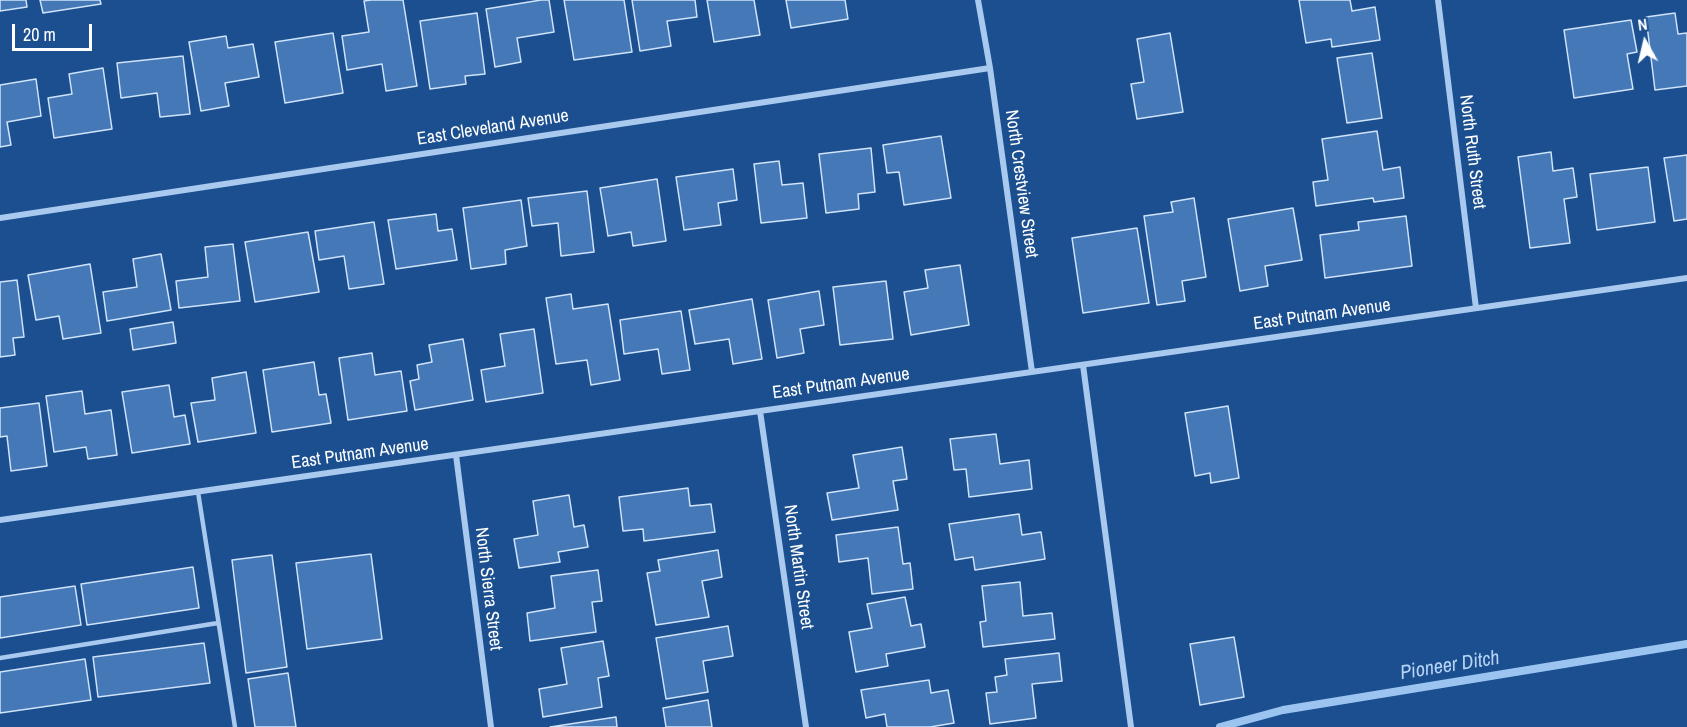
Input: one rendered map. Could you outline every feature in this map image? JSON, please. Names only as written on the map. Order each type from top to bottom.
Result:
[{"type":"street","name":"North Crestview Street","points":[[978,0],[990,68],[1032,372]]},
{"type":"street","name":"North Ruth Street","points":[[1438,0],[1476,308]]},
{"type":"street","name":"East Cleveland Avenue","points":[[0,218],[990,68]]},
{"type":"street","name":"East Putnam Avenue","points":[[0,520],[1687,278]]},
{"type":"street","points":[[1083,365],[1131,727]]},
{"type":"street","name":"North Martin Street","points":[[760,411],[806,727]]},
{"type":"street","name":"North Sierra Street","points":[[456,455],[491,727]]},
{"type":"lane","points":[[198,492],[235,727]]},
{"type":"lane","points":[[0,658],[219,623]]},
{"type":"building","points":[[0,0],[26,0],[27,7],[0,11]]},
{"type":"building","points":[[40,0],[100,0],[101,4],[43,13]]},
{"type":"building","points":[[403,0],[417,86],[386,91],[382,64],[347,70],[342,36],[369,32],[364,1]]},
{"type":"building","points":[[549,0],[554,32],[517,38],[521,62],[495,67],[486,9]]},
{"type":"building","points":[[564,0],[624,0],[632,52],[574,60]]},
{"type":"building","points":[[632,0],[695,0],[697,17],[667,21],[671,46],[640,51]]},
{"type":"building","points":[[707,0],[754,0],[760,35],[714,42]]},
{"type":"building","points":[[786,0],[845,0],[848,19],[791,28]]},
{"type":"building","points":[[1299,0],[1350,0],[1352,11],[1375,7],[1380,40],[1332,47],[1331,39],[1306,43]]},
{"type":"building","points":[[477,13],[485,74],[465,76],[466,84],[430,89],[420,21]]},
{"type":"building","points":[[1675,13],[1678,34],[1687,33],[1687,86],[1655,90],[1646,17]]},
{"type":"building","points":[[1631,20],[1637,52],[1627,54],[1633,89],[1574,98],[1564,30]]},
{"type":"building","points":[[333,33],[343,93],[285,103],[275,42]]},
{"type":"building","points":[[1170,33],[1183,112],[1137,119],[1131,84],[1144,82],[1137,39]]},
{"type":"building","points":[[226,36],[228,48],[253,44],[259,77],[225,83],[229,106],[201,111],[189,42]]},
{"type":"building","points":[[1372,53],[1382,118],[1347,123],[1337,58]]},
{"type":"building","points":[[183,56],[190,114],[160,117],[157,93],[121,98],[117,63]]},
{"type":"building","points":[[103,68],[112,129],[54,138],[48,98],[72,94],[69,74]]},
{"type":"building","points":[[36,79],[41,116],[7,122],[11,145],[0,147],[0,85]]},
{"type":"building","points":[[1377,131],[1383,170],[1400,167],[1404,198],[1374,202],[1373,198],[1316,206],[1313,182],[1328,180],[1322,139]]},
{"type":"building","points":[[941,136],[951,198],[904,205],[899,172],[887,173],[883,145]]},
{"type":"building","points":[[871,148],[875,192],[858,194],[859,209],[826,213],[819,154]]},
{"type":"building","points":[[1551,152],[1553,171],[1573,168],[1577,197],[1564,199],[1570,243],[1530,248],[1518,157]]},
{"type":"building","points":[[1687,155],[1687,219],[1674,221],[1664,158]]},
{"type":"building","points":[[779,161],[782,185],[803,183],[807,218],[761,223],[754,164]]},
{"type":"building","points":[[1648,167],[1655,222],[1597,230],[1590,174]]},
{"type":"building","points":[[733,169],[737,200],[718,203],[721,225],[684,230],[676,177]]},
{"type":"building","points":[[657,179],[666,241],[633,246],[631,232],[608,236],[600,188]]},
{"type":"building","points":[[587,191],[594,252],[561,256],[558,223],[532,226],[528,198]]},
{"type":"building","points":[[1194,198],[1206,277],[1182,281],[1185,301],[1157,305],[1144,216],[1173,212],[1171,202]]},
{"type":"building","points":[[521,200],[527,246],[505,250],[506,264],[471,269],[463,208]]},
{"type":"building","points":[[1293,208],[1302,260],[1265,266],[1268,286],[1240,291],[1228,219]]},
{"type":"building","points":[[436,214],[438,231],[452,229],[457,260],[396,269],[388,220]]},
{"type":"building","points":[[1406,216],[1412,266],[1325,278],[1320,235],[1359,230],[1358,222]]},
{"type":"building","points":[[374,222],[384,284],[349,289],[344,256],[319,260],[315,231]]},
{"type":"building","points":[[1137,228],[1149,303],[1083,313],[1072,238]]},
{"type":"building","points":[[308,232],[319,292],[255,302],[245,242]]},
{"type":"building","points":[[233,244],[240,301],[179,308],[176,281],[208,277],[205,247]]},
{"type":"building","points":[[161,254],[171,310],[107,321],[103,292],[137,287],[133,259]]},
{"type":"building","points":[[90,264],[101,333],[63,339],[59,316],[36,320],[28,275]]},
{"type":"building","points":[[960,265],[969,325],[911,335],[904,292],[928,288],[925,270]]},
{"type":"building","points":[[17,280],[24,337],[13,338],[15,355],[0,357],[0,282]]},
{"type":"building","points":[[886,281],[893,339],[840,345],[833,287]]},
{"type":"building","points":[[819,291],[824,325],[800,329],[804,353],[777,358],[768,300]]},
{"type":"building","points":[[571,294],[573,309],[608,304],[620,380],[591,385],[587,360],[556,364],[546,298]]},
{"type":"building","points":[[752,299],[762,359],[733,364],[729,339],[695,344],[689,310]]},
{"type":"building","points":[[681,311],[690,370],[662,374],[658,349],[624,354],[620,320]]},
{"type":"building","points":[[173,322],[176,343],[133,350],[130,329]]},
{"type":"building","points":[[534,329],[543,393],[486,402],[481,370],[505,366],[500,334]]},
{"type":"building","points":[[463,339],[473,400],[415,410],[410,381],[419,379],[417,365],[432,362],[429,345]]},
{"type":"building","points":[[372,353],[375,375],[401,371],[407,411],[348,420],[339,358]]},
{"type":"building","points":[[314,362],[319,395],[326,394],[331,423],[272,432],[263,370]]},
{"type":"building","points":[[246,372],[256,433],[198,442],[191,403],[215,400],[212,378]]},
{"type":"building","points":[[169,385],[174,417],[185,415],[190,444],[132,453],[122,392]]},
{"type":"building","points":[[82,391],[85,414],[111,410],[117,455],[88,459],[86,447],[54,452],[46,396]]},
{"type":"building","points":[[39,403],[47,466],[11,471],[7,436],[0,437],[0,408]]},
{"type":"building","points":[[1228,406],[1239,478],[1211,483],[1210,473],[1195,476],[1185,413]]},
{"type":"building","points":[[996,434],[1000,464],[1029,460],[1032,489],[969,497],[966,469],[954,470],[950,439]]},
{"type":"building","points":[[902,447],[907,479],[893,481],[898,510],[832,520],[827,493],[859,488],[853,455]]},
{"type":"building","points":[[688,488],[690,506],[711,504],[715,532],[644,541],[643,529],[623,531],[619,497]]},
{"type":"building","points":[[569,495],[574,527],[584,525],[588,547],[558,552],[560,562],[519,568],[514,539],[538,535],[533,501]]},
{"type":"building","points":[[1019,514],[1022,535],[1041,532],[1045,559],[975,570],[973,557],[955,560],[949,524]]},
{"type":"building","points":[[898,527],[903,564],[910,563],[913,589],[872,594],[868,558],[839,562],[836,535]]},
{"type":"building","points":[[718,550],[722,577],[702,581],[709,617],[656,625],[647,573],[660,571],[658,560]]},
{"type":"building","points":[[371,554],[382,639],[307,649],[296,563]]},
{"type":"building","points":[[272,555],[287,667],[246,673],[232,560]]},
{"type":"building","points":[[193,567],[199,608],[87,625],[81,584]]},
{"type":"building","points":[[598,570],[602,601],[592,602],[596,632],[530,641],[527,613],[555,608],[551,576]]},
{"type":"building","points":[[1020,582],[1023,616],[1052,613],[1055,639],[983,647],[980,622],[986,621],[982,586]]},
{"type":"building","points":[[75,586],[81,625],[0,638],[0,597]]},
{"type":"building","points":[[905,597],[911,626],[921,624],[925,647],[886,654],[888,666],[856,672],[849,632],[872,628],[867,604]]},
{"type":"building","points":[[728,626],[733,656],[703,661],[708,692],[666,699],[656,638]]},
{"type":"building","points":[[1234,637],[1244,697],[1200,705],[1190,644]]},
{"type":"building","points":[[603,641],[609,676],[598,678],[602,707],[543,717],[539,689],[567,684],[561,648]]},
{"type":"building","points":[[204,643],[210,683],[98,697],[93,657]]},
{"type":"building","points":[[1059,653],[1062,681],[1032,684],[1036,718],[990,724],[986,693],[997,692],[995,677],[1007,675],[1005,659]]},
{"type":"building","points":[[85,659],[91,700],[0,713],[0,672]]},
{"type":"building","points":[[288,673],[296,727],[255,727],[248,679]]},
{"type":"building","points":[[929,680],[931,693],[948,690],[954,723],[930,727],[887,727],[885,714],[866,718],[861,690]]},
{"type":"building","points":[[708,700],[712,727],[666,727],[663,708]]},
{"type":"building","points":[[616,717],[617,727],[550,727]]},
{"type":"waterway","name":"Pioneer Ditch","points":[[1220,727],[1283,710],[1687,644]]}]
